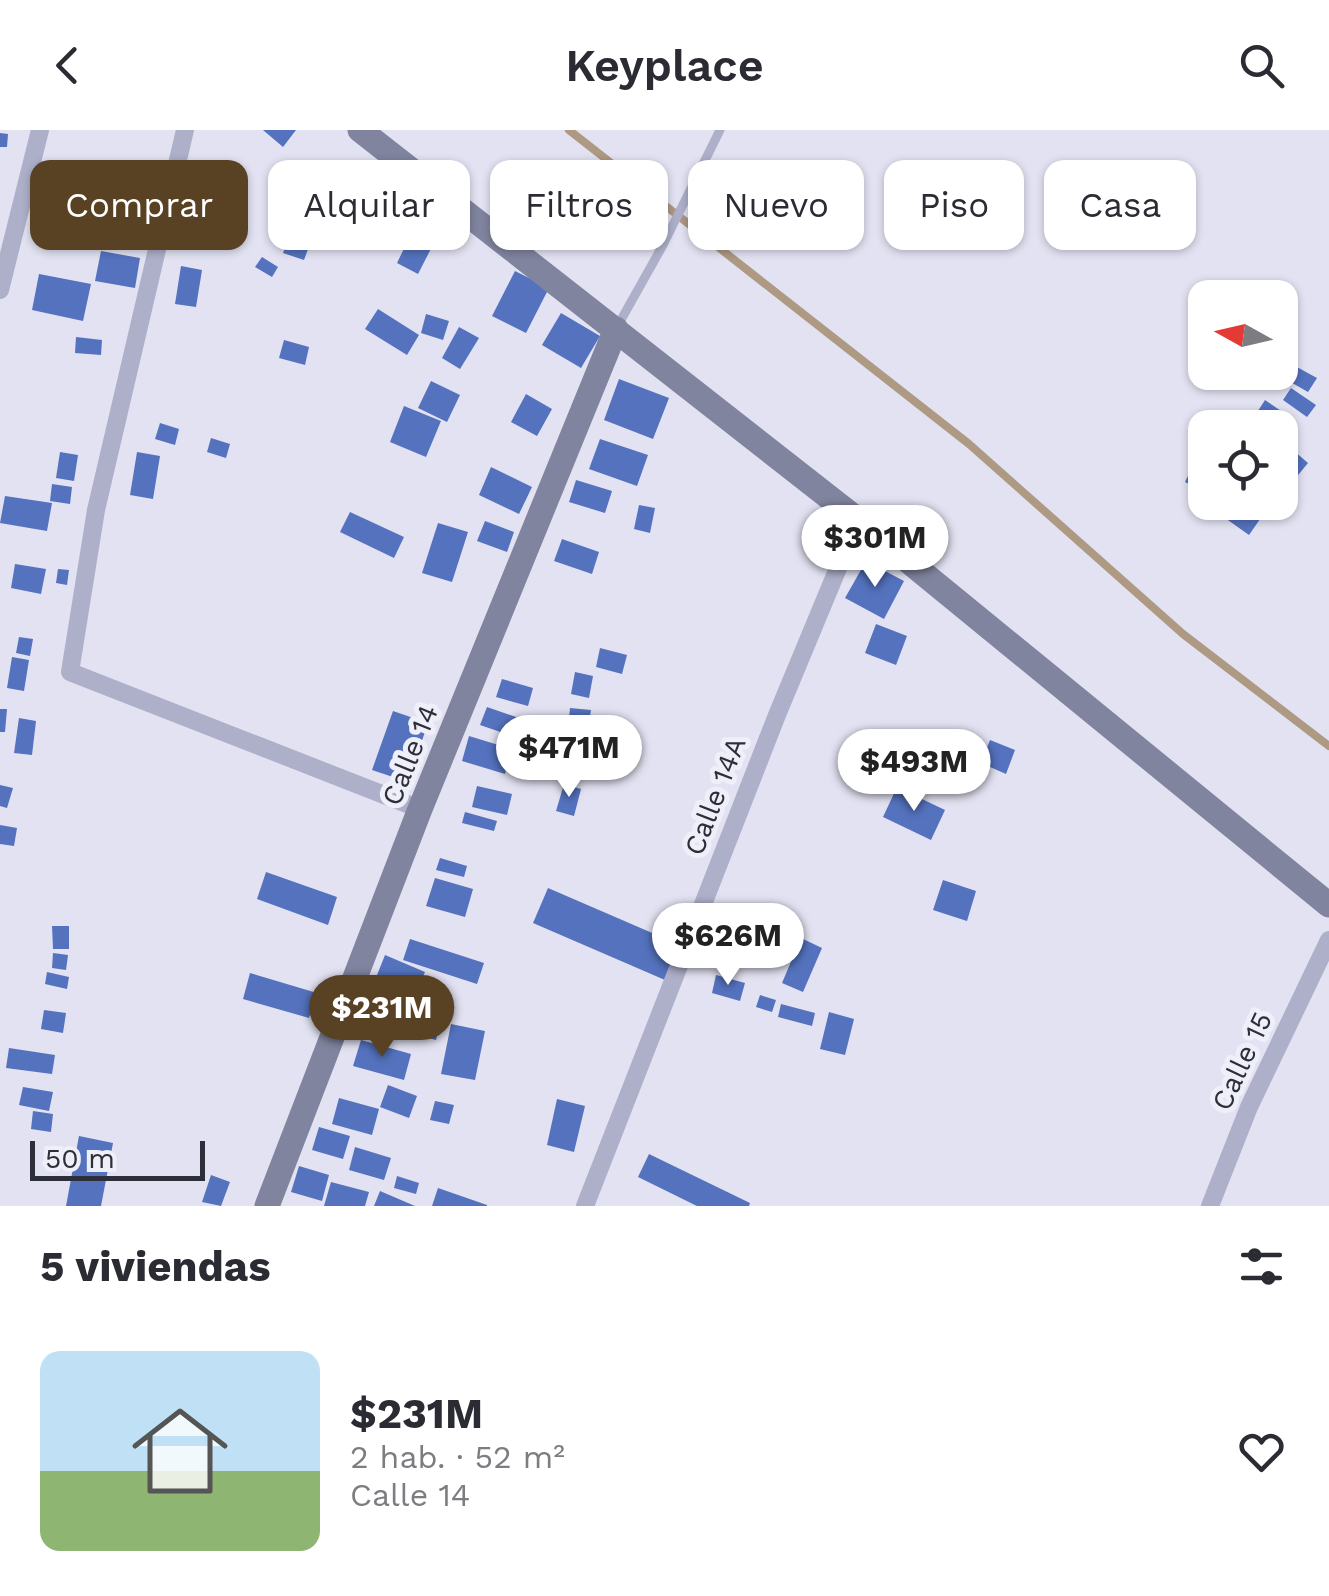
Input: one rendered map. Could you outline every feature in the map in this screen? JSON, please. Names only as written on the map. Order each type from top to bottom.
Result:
[{"type":"street","points":[[0,290],[40,130]]},
{"type":"street","points":[[185,130],[96,510],[70,672],[420,809]]},
{"type":"street","points":[[360,130],[858,520],[1329,905]]},
{"type":"street","name":"Calle 14","points":[[267,1206],[420,809],[616,329]]},
{"type":"street","name":"Calle 14A","points":[[585,1206],[776,715],[858,520]]},
{"type":"street","name":"Calle 15","points":[[1210,1206],[1249,1107],[1329,940]]},
{"type":"lane","points":[[616,329],[720,130]]},
{"type":"building","points":[[263,130],[296,130],[283,147]]},
{"type":"building","points":[[0,133],[8,134],[7,147],[0,147]]},
{"type":"building","points":[[284,250],[308,250],[304,260],[283,253]]},
{"type":"building","points":[[403,250],[430,250],[418,274],[397,263]]},
{"type":"building","points":[[101,251],[140,258],[135,288],[95,281]]},
{"type":"building","points":[[262,257],[278,267],[272,277],[255,267]]},
{"type":"building","points":[[181,266],[202,270],[196,307],[175,304]]},
{"type":"building","points":[[515,271],[549,288],[526,333],[492,316]]},
{"type":"building","points":[[39,274],[91,284],[83,321],[32,310]]},
{"type":"building","points":[[378,309],[419,335],[407,355],[365,329]]},
{"type":"building","points":[[561,313],[600,336],[581,368],[542,345]]},
{"type":"building","points":[[426,314],[449,321],[443,340],[421,333]]},
{"type":"building","points":[[459,327],[479,338],[460,369],[442,358]]},
{"type":"building","points":[[76,337],[102,340],[101,355],[75,353]]},
{"type":"building","points":[[284,340],[309,347],[305,365],[279,358]]},
{"type":"building","points":[[1298,368],[1317,378],[1308,392],[1298,386]]},
{"type":"building","points":[[619,379],[669,398],[653,439],[604,420]]},
{"type":"building","points":[[431,381],[460,395],[447,422],[418,408]]},
{"type":"building","points":[[1294,390],[1316,405],[1307,417],[1283,400]]},
{"type":"building","points":[[526,394],[552,409],[537,436],[511,422]]},
{"type":"building","points":[[1265,400],[1280,410],[1259,410]]},
{"type":"building","points":[[404,406],[441,421],[426,457],[390,442]]},
{"type":"building","points":[[160,423],[179,429],[175,445],[155,439]]},
{"type":"building","points":[[211,438],[230,444],[226,458],[207,452]]},
{"type":"building","points":[[600,439],[648,455],[637,486],[589,469]]},
{"type":"building","points":[[60,452],[78,455],[74,481],[56,478]]},
{"type":"building","points":[[137,452],[160,456],[153,499],[130,495]]},
{"type":"building","points":[[1298,454],[1308,463],[1298,475]]},
{"type":"building","points":[[491,467],[532,487],[519,514],[479,495]]},
{"type":"building","points":[[576,480],[612,491],[605,513],[569,502]]},
{"type":"building","points":[[52,484],[72,487],[70,504],[50,501]]},
{"type":"building","points":[[5,496],[52,503],[47,531],[0,523]]},
{"type":"building","points":[[639,505],[655,508],[650,533],[634,529]]},
{"type":"building","points":[[350,512],[404,537],[394,558],[340,532]]},
{"type":"building","points":[[1228,520],[1259,520],[1249,535]]},
{"type":"building","points":[[485,521],[514,532],[507,552],[477,541]]},
{"type":"building","points":[[438,523],[468,532],[452,582],[422,573]]},
{"type":"building","points":[[562,539],[599,552],[592,574],[554,561]]},
{"type":"building","points":[[866,561],[904,581],[884,619],[845,598]]},
{"type":"building","points":[[15,564],[46,569],[41,594],[11,588]]},
{"type":"building","points":[[58,569],[69,570],[67,585],[56,583]]},
{"type":"building","points":[[876,624],[907,636],[896,665],[865,653]]},
{"type":"building","points":[[19,637],[33,639],[30,656],[16,653]]},
{"type":"building","points":[[600,648],[627,655],[622,674],[596,667]]},
{"type":"building","points":[[12,657],[29,660],[24,691],[7,688]]},
{"type":"building","points":[[575,672],[593,676],[589,698],[571,694]]},
{"type":"building","points":[[502,679],[533,688],[528,706],[496,697]]},
{"type":"building","points":[[487,707],[522,719],[515,737],[480,725]]},
{"type":"building","points":[[570,708],[591,710],[588,729],[568,727]]},
{"type":"building","points":[[0,709],[7,709],[5,732],[0,732]]},
{"type":"building","points":[[393,711],[428,723],[408,782],[372,770]]},
{"type":"building","points":[[19,718],[36,721],[32,755],[14,753]]},
{"type":"building","points":[[537,733],[582,748],[574,772],[529,756]]},
{"type":"building","points":[[469,736],[512,749],[505,774],[462,761]]},
{"type":"building","points":[[990,740],[1015,750],[1006,774],[981,763]]},
{"type":"building","points":[[564,784],[581,789],[574,816],[556,811]]},
{"type":"building","points":[[0,785],[13,788],[7,808],[0,806]]},
{"type":"building","points":[[477,786],[512,794],[507,815],[472,807]]},
{"type":"building","points":[[897,787],[945,810],[931,840],[883,817]]},
{"type":"building","points":[[465,812],[497,821],[494,831],[462,823]]},
{"type":"building","points":[[0,825],[17,828],[14,846],[0,844]]},
{"type":"building","points":[[440,858],[467,866],[464,877],[436,870]]},
{"type":"building","points":[[266,872],[337,897],[328,925],[257,899]]},
{"type":"building","points":[[435,878],[473,889],[465,917],[426,906]]},
{"type":"building","points":[[943,880],[976,891],[967,921],[933,910]]},
{"type":"building","points":[[548,888],[680,945],[665,980],[533,923]]},
{"type":"building","points":[[52,926],[69,926],[69,949],[53,949]]},
{"type":"building","points":[[801,938],[822,948],[803,992],[782,983]]},
{"type":"building","points":[[410,939],[484,963],[477,984],[403,960]]},
{"type":"building","points":[[53,953],[68,955],[66,970],[52,968]]},
{"type":"building","points":[[385,955],[425,972],[417,991],[377,975]]},
{"type":"building","points":[[47,972],[69,977],[67,989],[45,984]]},
{"type":"building","points":[[250,973],[317,993],[309,1018],[243,999]]},
{"type":"building","points":[[716,975],[745,983],[740,1001],[712,993]]},
{"type":"building","points":[[760,995],[776,1000],[772,1012],[756,1007]]},
{"type":"building","points":[[380,1004],[442,1018],[436,1040],[375,1025]]},
{"type":"building","points":[[781,1004],[815,1013],[812,1026],[778,1017]]},
{"type":"building","points":[[44,1010],[66,1013],[63,1033],[41,1029]]},
{"type":"building","points":[[829,1012],[854,1019],[845,1055],[820,1049]]},
{"type":"building","points":[[451,1024],[485,1031],[475,1080],[441,1074]]},
{"type":"building","points":[[361,1040],[411,1054],[404,1080],[353,1066]]},
{"type":"building","points":[[9,1048],[55,1055],[52,1074],[6,1068]]},
{"type":"building","points":[[388,1085],[417,1096],[409,1118],[380,1107]]},
{"type":"building","points":[[23,1087],[53,1092],[49,1111],[19,1105]]},
{"type":"building","points":[[339,1098],[379,1109],[372,1135],[332,1124]]},
{"type":"building","points":[[557,1099],[585,1106],[574,1152],[547,1145]]},
{"type":"building","points":[[435,1101],[454,1105],[449,1124],[430,1120]]},
{"type":"building","points":[[33,1111],[53,1114],[51,1132],[31,1129]]},
{"type":"building","points":[[319,1127],[350,1136],[343,1159],[312,1150]]},
{"type":"building","points":[[79,1136],[113,1143],[101,1206],[66,1206]]},
{"type":"building","points":[[355,1147],[391,1158],[384,1180],[349,1170]]},
{"type":"building","points":[[649,1154],[750,1203],[749,1206],[697,1206],[638,1177]]},
{"type":"building","points":[[299,1166],[329,1175],[322,1201],[291,1192]]},
{"type":"building","points":[[211,1175],[230,1182],[221,1206],[202,1202]]},
{"type":"building","points":[[397,1176],[419,1183],[416,1194],[394,1188]]},
{"type":"building","points":[[331,1182],[369,1192],[365,1206],[324,1206]]},
{"type":"building","points":[[438,1188],[487,1205],[487,1206],[432,1206]]},
{"type":"building","points":[[380,1191],[415,1206],[374,1206]]},
{"type":"waterway","points":[[569,130],[969,444],[1183,634],[1329,746]]}]
